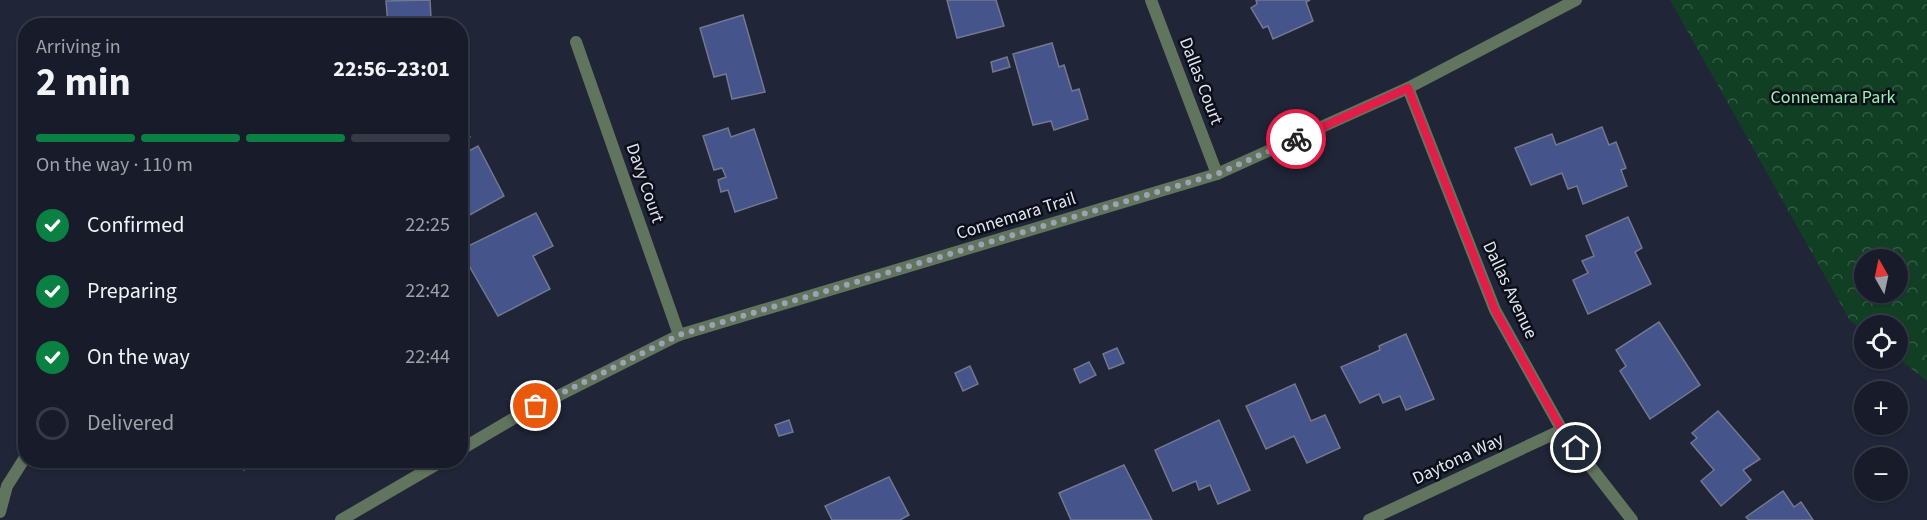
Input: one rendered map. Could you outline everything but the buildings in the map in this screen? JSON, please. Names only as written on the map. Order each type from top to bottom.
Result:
[{"type":"street","name":"Dallas Court","points":[[1151,0],[1217,174]]},
{"type":"street","name":"Connemara Trail","points":[[468,445],[516,417],[679,335],[1217,174],[1408,88],[1576,0]]},
{"type":"street","name":"Davy Court","points":[[576,42],[679,335]]},
{"type":"street","name":"Dallas Avenue","points":[[1408,88],[1495,310],[1562,430],[1632,520]]},
{"type":"street","name":"Daytona Way","points":[[1369,520],[1562,430]]},
{"type":"street","points":[[0,512],[7,486],[18,468]]},
{"type":"street","points":[[342,520],[431,468]]},
{"type":"street","points":[[351,520],[382,498]]},
{"type":"green space","name":"Connemara Park","points":[[1670,0],[1927,0],[1927,381],[1908,366],[1908,315],[1854,315],[1854,323],[1849,319]]},
{"type":"way so far","points":[[536,406],[679,335],[1217,174],[1296,139]]},
{"type":"route","points":[[1296,139],[1408,88],[1495,310],[1562,430],[1576,448]]}]
